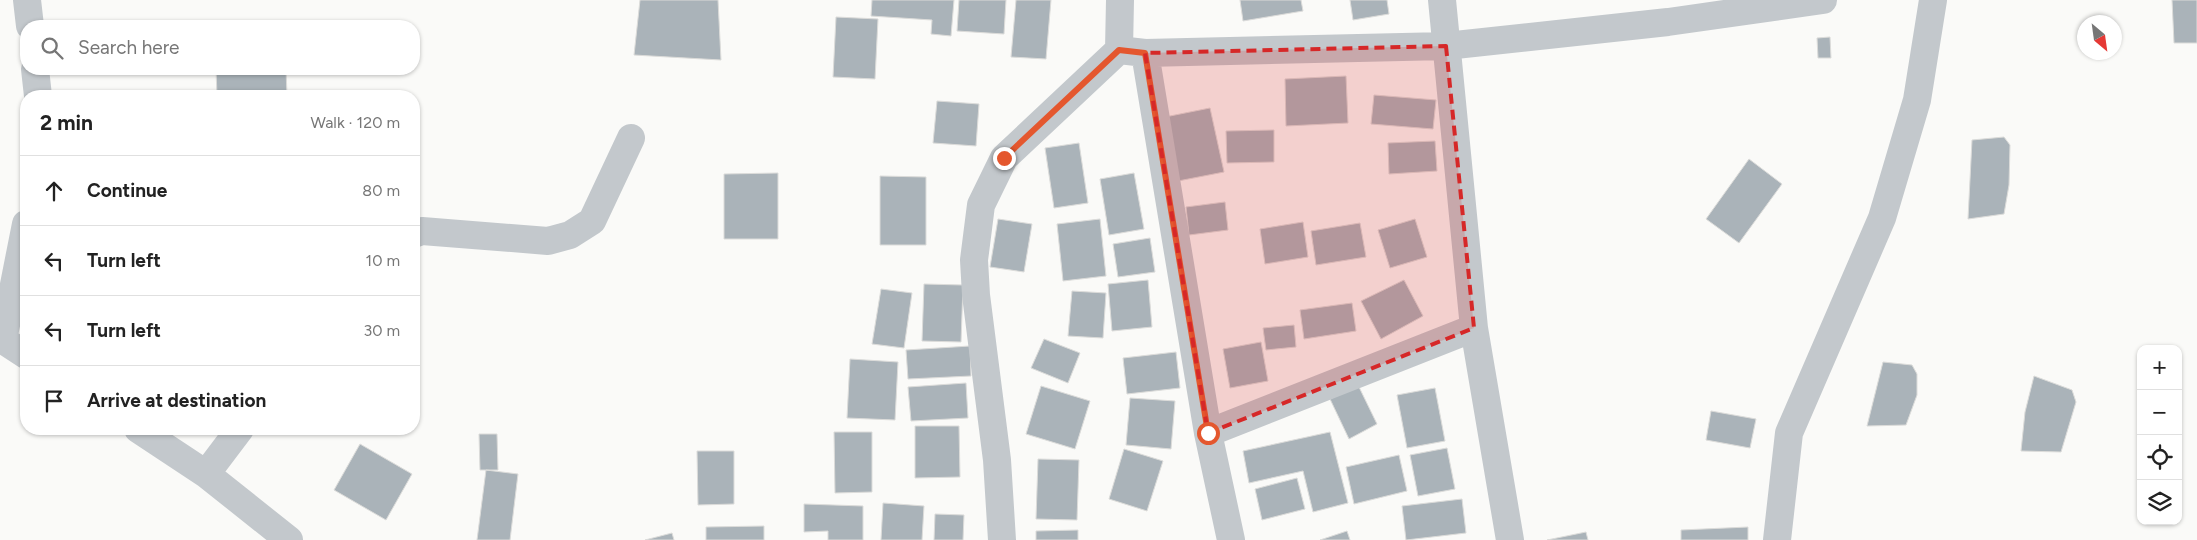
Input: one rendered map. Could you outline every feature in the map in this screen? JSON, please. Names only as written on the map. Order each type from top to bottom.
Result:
[{"type":"street","points":[[27,0],[29,20]]},
{"type":"street","points":[[1120,0],[1231,540]]},
{"type":"street","points":[[1442,0],[1474,328],[1510,540]]},
{"type":"street","points":[[1002,540],[997,460],[976,295],[974,260],[980,205],[1004,158],[1132,52],[1446,46],[1667,11],[1823,0]]},
{"type":"street","points":[[1777,540],[1789,433],[1882,218],[1917,100],[1933,0]]},
{"type":"street","points":[[36,75],[37,90]]},
{"type":"street","points":[[420,232],[548,241],[570,235],[592,221],[631,138]]},
{"type":"street","points":[[20,253],[2,339],[20,351]]},
{"type":"street","points":[[1208,433],[1474,328]]},
{"type":"street","points":[[147,435],[206,474],[289,540]]},
{"type":"street","points":[[206,474],[235,435]]},
{"type":"highlighted area","points":[[1446,46],[1474,328],[1208,433],[1145,53]]},
{"type":"building","points":[[640,0],[718,0],[721,60],[634,55]]},
{"type":"building","points":[[872,0],[954,0],[951,36],[931,34],[932,20],[871,16]]},
{"type":"building","points":[[959,0],[1006,0],[1004,34],[957,31]]},
{"type":"building","points":[[1016,0],[1051,0],[1046,59],[1011,57]]},
{"type":"building","points":[[1240,0],[1301,0],[1303,11],[1243,21]]},
{"type":"building","points":[[1350,0],[1387,0],[1389,14],[1353,20]]},
{"type":"building","points":[[2172,0],[2197,0],[2197,43],[2174,43]]},
{"type":"building","points":[[836,17],[878,19],[875,79],[833,77]]},
{"type":"building","points":[[1830,37],[1831,58],[1818,58],[1817,38]]},
{"type":"building","points":[[216,75],[286,75],[287,90],[217,90]]},
{"type":"building","points":[[1346,76],[1348,123],[1286,126],[1285,79]]},
{"type":"building","points":[[1374,95],[1436,100],[1433,129],[1371,124]]},
{"type":"building","points":[[937,101],[979,104],[976,146],[933,143]]},
{"type":"building","points":[[1210,108],[1224,172],[1178,181],[1165,117]]},
{"type":"building","points":[[1274,130],[1274,162],[1227,163],[1226,131]]},
{"type":"building","points":[[2004,137],[2010,145],[2009,185],[2004,214],[1968,219],[1972,140]]},
{"type":"building","points":[[1435,141],[1437,171],[1389,174],[1388,143]]},
{"type":"building","points":[[1079,143],[1088,203],[1054,208],[1045,148]]},
{"type":"building","points":[[1749,159],[1782,184],[1739,243],[1706,219]]},
{"type":"building","points":[[778,173],[778,239],[724,239],[724,174]]},
{"type":"building","points":[[1134,173],[1144,229],[1109,235],[1100,179]]},
{"type":"building","points":[[880,176],[926,177],[926,245],[880,245]]},
{"type":"building","points":[[1225,202],[1228,230],[1189,235],[1186,207]]},
{"type":"building","points":[[998,219],[1032,224],[1024,272],[990,267]]},
{"type":"building","points":[[1100,219],[1106,276],[1063,281],[1057,224]]},
{"type":"building","points":[[1415,219],[1427,257],[1390,268],[1378,230]]},
{"type":"building","points":[[1303,222],[1308,257],[1265,264],[1260,229]]},
{"type":"building","points":[[1360,223],[1366,257],[1316,265],[1311,231]]},
{"type":"building","points":[[1150,238],[1155,272],[1118,277],[1113,244]]},
{"type":"building","points":[[1148,280],[1152,327],[1112,331],[1108,284]]},
{"type":"building","points":[[1404,280],[1423,316],[1381,339],[1361,301]]},
{"type":"building","points":[[924,284],[963,285],[961,342],[922,341]]},
{"type":"building","points":[[881,289],[912,293],[904,348],[872,344]]},
{"type":"building","points":[[1072,291],[1106,293],[1103,338],[1068,336]]},
{"type":"building","points":[[1352,303],[1356,331],[1304,339],[1300,310]]},
{"type":"building","points":[[1294,325],[1296,347],[1266,350],[1263,328]]},
{"type":"building","points":[[1044,339],[1080,353],[1068,383],[1031,368]]},
{"type":"building","points":[[1261,342],[1268,381],[1230,388],[1223,349]]},
{"type":"building","points":[[970,346],[971,376],[908,379],[906,350]]},
{"type":"building","points":[[1176,352],[1180,388],[1127,394],[1123,358]]},
{"type":"building","points":[[850,359],[898,362],[895,420],[847,418]]},
{"type":"building","points":[[1883,362],[1912,365],[1917,374],[1917,395],[1906,425],[1867,426]]},
{"type":"building","points":[[2034,376],[2072,390],[2076,402],[2061,452],[2021,451],[2025,412]]},
{"type":"building","points":[[966,383],[968,418],[911,421],[908,387]]},
{"type":"building","points":[[1358,385],[1377,424],[1349,439],[1330,399]]},
{"type":"building","points":[[1041,386],[1090,401],[1075,449],[1026,434]]},
{"type":"building","points":[[1435,388],[1445,441],[1407,448],[1397,395]]},
{"type":"building","points":[[1130,398],[1175,401],[1171,449],[1126,445]]},
{"type":"building","points":[[1711,411],[1756,419],[1750,448],[1706,440]]},
{"type":"building","points":[[915,426],[959,426],[960,477],[915,478]]},
{"type":"building","points":[[834,432],[872,432],[872,492],[835,493]]},
{"type":"building","points":[[1330,432],[1348,503],[1313,512],[1303,471],[1249,483],[1243,451]]},
{"type":"building","points":[[479,434],[497,434],[498,470],[480,470]]},
{"type":"building","points":[[360,444],[412,474],[386,520],[334,490]]},
{"type":"building","points":[[1447,448],[1455,489],[1418,496],[1410,455]]},
{"type":"building","points":[[1124,449],[1163,461],[1147,511],[1109,499]]},
{"type":"building","points":[[697,451],[734,451],[734,504],[698,505]]},
{"type":"building","points":[[1399,455],[1407,491],[1354,504],[1346,467]]},
{"type":"building","points":[[1038,459],[1079,460],[1077,520],[1036,519]]},
{"type":"building","points":[[486,470],[518,474],[510,540],[477,540]]},
{"type":"building","points":[[1297,478],[1305,509],[1262,520],[1255,489]]},
{"type":"building","points":[[1462,499],[1466,533],[1406,540],[1402,506]]},
{"type":"building","points":[[883,503],[924,506],[922,540],[881,540]]},
{"type":"building","points":[[804,504],[863,506],[863,540],[828,540],[828,531],[804,532]]},
{"type":"building","points":[[935,514],[964,515],[963,540],[934,540]]},
{"type":"building","points":[[764,526],[764,540],[706,540],[706,527]]},
{"type":"building","points":[[1748,527],[1748,540],[1681,540],[1681,530]]},
{"type":"building","points":[[1078,530],[1078,540],[1036,540],[1036,531]]},
{"type":"building","points":[[1347,531],[1350,540],[1320,540]]},
{"type":"building","points":[[1586,532],[1588,540],[1547,540]]},
{"type":"building","points":[[672,533],[674,540],[645,540]]},
{"type":"route","points":[[1004,158],[1119,50],[1145,53],[1208,433]]}]
